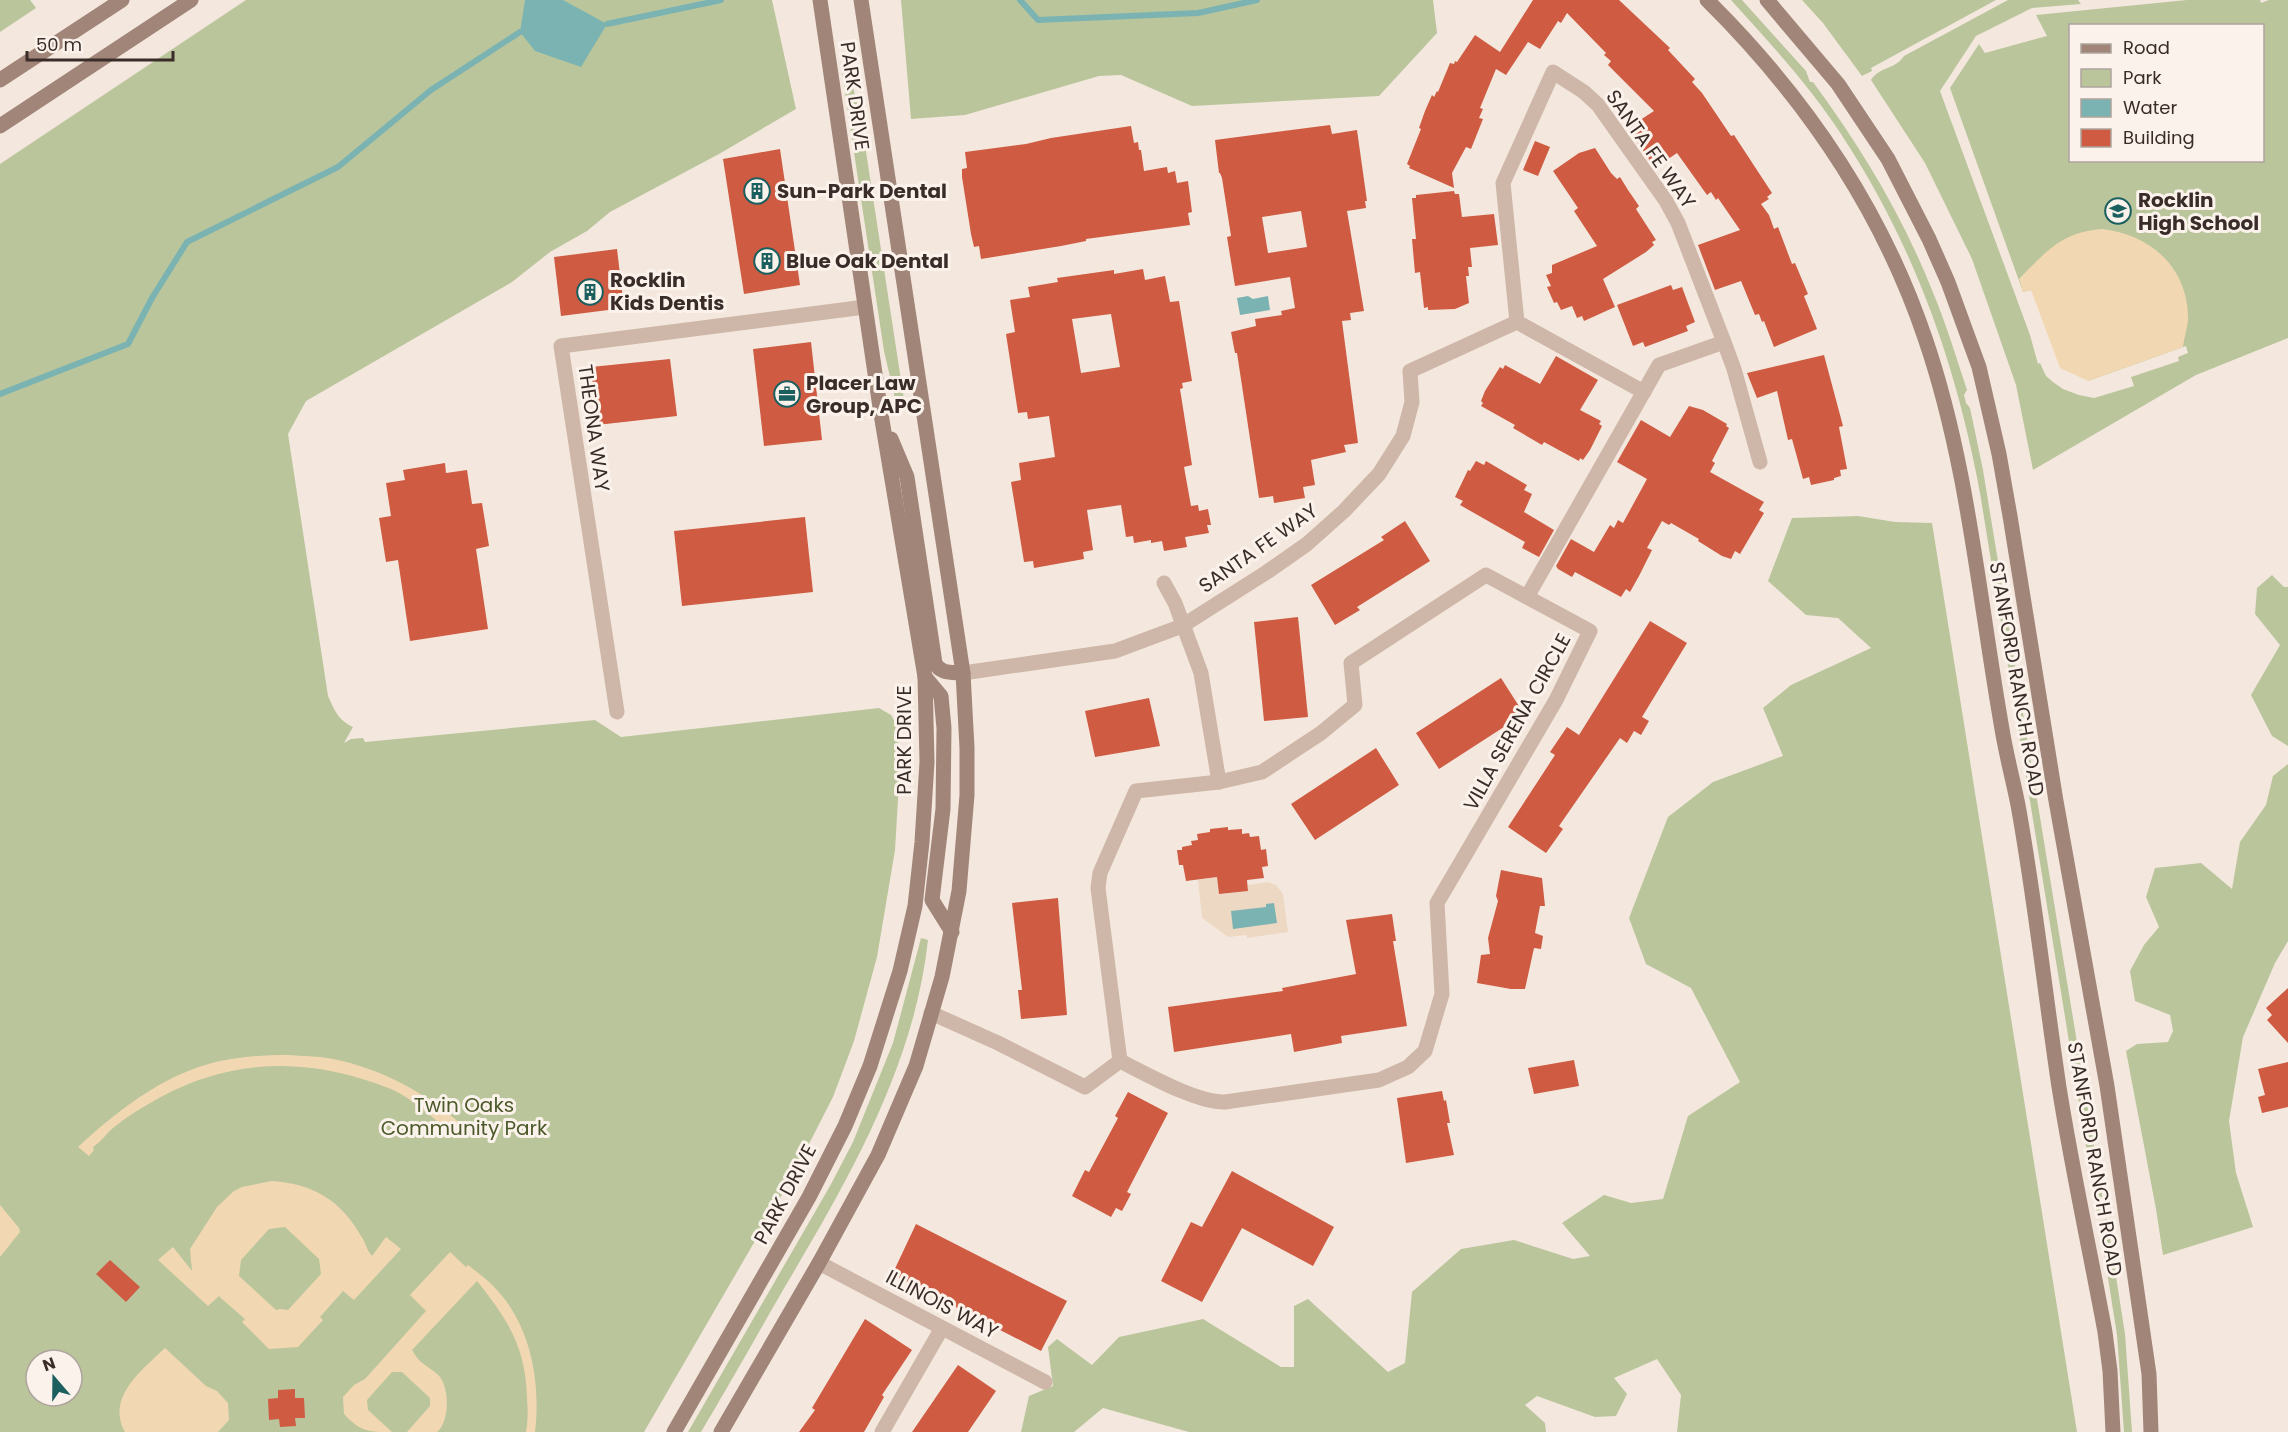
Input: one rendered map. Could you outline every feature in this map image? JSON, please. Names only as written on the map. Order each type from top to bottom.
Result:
[{"type":"main road","points":[[0,80],[122,0]]},
{"type":"main road","points":[[0,126],[190,0]]},
{"type":"main road","name":"PARK DRIVE","points":[[674,1432],[810,1197],[845,1126],[886,1021],[915,906],[922,842],[927,762],[925,677],[881,414],[820,0]]},
{"type":"main road","name":"PARK DRIVE","points":[[721,1432],[819,1263],[878,1155],[899,1109],[916,1066],[942,977],[960,879],[967,795],[963,673],[861,0]]},
{"type":"main road","name":"STANFORD RANCH ROAD","points":[[1707,0],[1779,77],[1830,145],[1894,259],[1914,309],[1938,381],[1958,465],[2002,732],[2018,806],[2060,1092],[2105,1332],[2110,1371],[2113,1432]]},
{"type":"main road","name":"STANFORD RANCH ROAD","points":[[1767,0],[1838,84],[1888,159],[1944,271],[1979,367],[1999,454],[2056,801],[2107,1086],[2149,1374],[2151,1432]]},
{"type":"main road","points":[[881,414],[907,477],[935,663],[942,671],[963,673]]},
{"type":"main road","points":[[925,677],[941,696],[944,728],[943,809],[932,900],[952,932]]},
{"type":"street","name":"SANTA FE WAY","points":[[963,673],[1115,651],[1182,626],[1307,544],[1344,511],[1379,474],[1403,436],[1412,402],[1410,371],[1516,322],[1503,183],[1553,72],[1584,92],[1598,105],[1666,201],[1678,223],[1724,342]]},
{"type":"street","name":"THEONA WAY","points":[[617,712],[561,346],[865,307]]},
{"type":"street","points":[[1516,322],[1644,392]]},
{"type":"street","points":[[1527,597],[1659,365],[1724,342],[1734,369],[1760,462]]},
{"type":"street","name":"VILLA SERENA CIRCLE","points":[[1486,575],[1527,597],[1590,632],[1556,700],[1437,903],[1442,994],[1425,1051],[1408,1067],[1379,1080],[1225,1102],[1214,1102],[1193,1095],[1120,1061],[1098,888],[1100,873],[1136,791],[1219,782],[1262,772],[1321,733],[1355,705],[1351,663],[1486,575]]},
{"type":"street","name":"SANTA FE WAY","points":[[1164,583],[1175,603],[1182,626]]},
{"type":"street","points":[[1182,626],[1201,673],[1219,782]]},
{"type":"street","points":[[931,1013],[998,1043],[1085,1087],[1120,1061]]},
{"type":"street","name":"ILLINOIS WAY","points":[[819,1263],[1046,1382]]},
{"type":"street","points":[[882,1432],[942,1328]]},
{"type":"green space","points":[[0,0],[30,0],[36,8],[0,32]]},
{"type":"green space","name":"Twin Oaks Community Park","points":[[246,0],[772,0],[796,109],[719,154],[610,212],[587,231],[550,252],[512,282],[306,401],[288,434],[328,696],[340,718],[353,727],[344,743],[351,739],[363,738],[365,742],[595,720],[621,737],[879,708],[891,715],[898,727],[899,783],[895,850],[877,957],[854,1041],[833,1097],[791,1179],[644,1432],[0,1432],[0,164]]},
{"type":"green space","points":[[901,0],[1433,0],[1437,33],[1379,96],[1192,106],[1121,75],[1099,76],[965,115],[911,119]]},
{"type":"green space","points":[[1731,0],[1742,0],[1806,71],[1810,82],[1813,82],[1864,157],[1894,208],[1920,262],[1942,315],[1967,390],[1964,395],[1970,408],[1983,470],[2105,1213],[2097,1214],[1980,493],[1970,445],[1945,352],[1911,262],[1867,176],[1816,98]]},
{"type":"green space","points":[[1802,0],[1996,0],[1871,68],[1872,71],[1862,76],[1823,23]]},
{"type":"green space","name":"Rocklin High School","points":[[2008,0],[2078,0],[2081,4],[2032,8],[1976,36],[1940,91],[2030,335],[2038,364],[2040,363],[2046,376],[2063,389],[2094,398],[2134,386],[2131,377],[2179,361],[2178,357],[2188,353],[2186,346],[2088,381],[2031,290],[2023,292],[1950,88],[1979,44],[1985,53],[2047,36],[2036,15],[2187,0],[2260,0],[2261,3],[2269,0],[2288,0],[2288,338],[2196,375],[2033,470],[2016,385],[1972,259],[1925,163],[1871,80],[1878,73],[1904,56]]},
{"type":"green space","points":[[849,71],[861,119],[905,406],[897,407],[884,351],[842,73]]},
{"type":"green space","points":[[1858,516],[1895,522],[1932,523],[2077,1432],[1677,1432],[1681,1395],[1657,1359],[1614,1378],[1627,1394],[1616,1416],[1595,1417],[1537,1396],[1525,1405],[1545,1423],[1546,1432],[1189,1432],[1103,1408],[1074,1432],[1021,1432],[1029,1396],[1053,1386],[1048,1347],[1057,1339],[1092,1365],[1119,1337],[1203,1319],[1281,1367],[1294,1367],[1294,1306],[1308,1299],[1388,1372],[1405,1363],[1412,1292],[1461,1249],[1514,1240],[1573,1259],[1590,1256],[1562,1223],[1604,1195],[1631,1203],[1663,1199],[1688,1116],[1740,1082],[1691,988],[1646,964],[1629,918],[1668,817],[1713,782],[1783,756],[1763,708],[1791,685],[1871,648],[1838,618],[1806,615],[1768,581],[1792,518]]},
{"type":"green space","points":[[2272,575],[2284,587],[2288,587],[2288,746],[2272,736],[2251,695],[2280,645],[2255,614],[2257,588]]},
{"type":"green space","points":[[2288,764],[2288,941],[2275,963],[2243,1037],[2229,1121],[2236,1173],[2253,1227],[2163,1255],[2126,1051],[2137,1044],[2168,1042],[2173,1031],[2170,1015],[2135,1001],[2130,971],[2144,945],[2159,927],[2146,897],[2155,868],[2201,863],[2232,889],[2240,842],[2266,805],[2273,776]]},
{"type":"green space","points":[[921,938],[928,940],[920,987],[908,1034],[893,1079],[874,1122],[831,1208],[701,1432],[688,1432],[853,1142],[893,1043]]},
{"type":"green space","points":[[2107,1219],[2125,1334],[2132,1432],[2124,1432],[2117,1335],[2099,1221]]},
{"type":"sand","points":[[2102,229],[2136,238],[2151,246],[2163,257],[2174,270],[2182,285],[2187,301],[2188,320],[2183,347],[2088,381],[2060,368],[2031,290],[2023,292],[2019,279],[2055,245],[2076,234]]},
{"type":"sand","points":[[287,1055],[333,1059],[368,1069],[402,1083],[447,1112],[461,1124],[455,1131],[450,1132],[407,1097],[362,1079],[333,1071],[274,1066],[216,1075],[188,1084],[159,1098],[123,1120],[93,1147],[94,1150],[89,1156],[78,1147],[148,1091],[188,1071],[231,1059]]},
{"type":"sand","points":[[272,1181],[313,1190],[335,1204],[353,1223],[372,1256],[386,1237],[401,1249],[354,1300],[343,1291],[320,1317],[323,1320],[298,1347],[269,1349],[242,1322],[245,1319],[219,1296],[208,1306],[158,1260],[173,1247],[192,1271],[190,1249],[217,1207],[234,1191],[242,1187]],"holes":[[[285,1227],[319,1259],[321,1274],[288,1310],[276,1310],[239,1276],[241,1260],[269,1229]]]},
{"type":"sand","points":[[0,1205],[20,1232],[0,1257]]},
{"type":"sand","points":[[450,1252],[466,1267],[468,1265],[493,1286],[518,1320],[535,1375],[535,1432],[526,1432],[528,1411],[526,1381],[519,1349],[498,1309],[477,1281],[412,1350],[420,1361],[440,1377],[443,1383],[447,1406],[444,1421],[437,1432],[407,1432],[430,1406],[430,1398],[402,1372],[392,1372],[367,1400],[368,1410],[392,1432],[365,1430],[344,1414],[343,1397],[354,1385],[365,1379],[426,1311],[410,1295]]},
{"type":"sand","points":[[165,1348],[206,1386],[217,1391],[228,1403],[229,1420],[218,1432],[125,1432],[120,1419],[123,1396],[137,1375]]},
{"type":"shaded area","points":[[1217,877],[1219,894],[1248,891],[1248,885],[1268,882],[1276,885],[1283,894],[1288,932],[1247,938],[1247,935],[1228,937],[1202,918],[1198,880]]},
{"type":"water","points":[[525,0],[563,0],[607,24],[581,67],[535,51],[520,32]]},
{"type":"water","points":[[1248,296],[1253,299],[1268,296],[1270,310],[1240,315],[1237,298]]},
{"type":"water","points":[[1274,903],[1277,923],[1233,929],[1231,911],[1266,907],[1266,904]]},
{"type":"building","points":[[1533,0],[1619,0],[1670,48],[1668,50],[1695,79],[1692,82],[1731,136],[1734,135],[1772,193],[1767,197],[1769,199],[1761,204],[1769,215],[1774,229],[1778,227],[1792,264],[1795,263],[1808,294],[1804,296],[1817,329],[1774,347],[1764,321],[1762,322],[1759,314],[1755,315],[1741,281],[1715,290],[1698,245],[1740,230],[1718,198],[1716,200],[1711,192],[1707,195],[1677,153],[1655,168],[1628,128],[1654,111],[1608,65],[1611,61],[1604,55],[1606,53],[1567,13],[1561,23],[1558,21],[1540,49],[1528,42],[1506,75],[1496,69],[1480,108],[1483,109],[1479,118],[1483,119],[1471,149],[1466,147],[1452,173],[1454,188],[1409,168],[1407,164],[1421,129],[1419,128],[1425,111],[1432,95],[1434,97],[1438,92],[1450,63],[1457,62],[1475,35],[1500,52]]},
{"type":"building","points":[[1330,125],[1332,134],[1357,130],[1367,201],[1365,201],[1366,208],[1347,211],[1364,311],[1350,313],[1351,320],[1342,321],[1358,443],[1344,445],[1346,452],[1311,460],[1315,485],[1303,487],[1305,498],[1274,503],[1273,496],[1259,498],[1237,353],[1235,353],[1231,332],[1256,326],[1255,319],[1282,315],[1281,311],[1295,308],[1290,277],[1235,286],[1227,237],[1231,236],[1215,140]],"holes":[[[1301,211],[1307,247],[1268,253],[1262,217]]]},
{"type":"building","points":[[1131,126],[1134,143],[1138,142],[1139,150],[1141,150],[1144,171],[1167,167],[1168,173],[1175,171],[1177,183],[1188,181],[1192,212],[1188,213],[1190,225],[1086,239],[1086,241],[1061,246],[981,259],[979,246],[974,247],[962,177],[962,169],[967,168],[965,152]]},
{"type":"building","points":[[1535,141],[1550,147],[1538,176],[1523,170]]},
{"type":"building","points":[[1595,148],[1611,173],[1617,179],[1620,177],[1639,206],[1636,209],[1656,240],[1646,252],[1603,279],[1615,307],[1584,321],[1582,316],[1577,318],[1572,306],[1561,310],[1557,302],[1554,303],[1547,287],[1551,286],[1546,275],[1552,273],[1552,265],[1597,246],[1574,211],[1578,208],[1553,171],[1579,153]]},
{"type":"building","points":[[780,149],[800,285],[744,294],[723,159]]},
{"type":"building","points":[[1454,191],[1455,194],[1459,194],[1462,217],[1494,214],[1498,245],[1470,248],[1472,267],[1468,267],[1469,276],[1466,276],[1469,303],[1455,309],[1428,310],[1428,307],[1424,308],[1420,272],[1415,273],[1412,239],[1416,239],[1412,198],[1416,198],[1416,195]]},
{"type":"building","name":"Rocklin Kids Dentis","points":[[617,249],[624,308],[561,316],[554,257]]},
{"type":"building","points":[[1143,269],[1145,280],[1165,276],[1170,302],[1179,301],[1192,381],[1182,383],[1183,388],[1180,389],[1192,465],[1184,467],[1191,506],[1198,505],[1199,511],[1208,509],[1211,525],[1207,525],[1209,533],[1185,537],[1187,547],[1164,551],[1162,541],[1134,543],[1133,536],[1126,537],[1121,505],[1087,510],[1093,550],[1083,552],[1084,559],[1034,568],[1033,561],[1024,562],[1011,482],[1021,480],[1019,463],[1055,457],[1049,416],[1028,419],[1027,412],[1018,413],[1006,334],[1015,332],[1010,300],[1030,297],[1028,287],[1058,282],[1057,278],[1114,270],[1114,274]],"holes":[[[1111,314],[1120,367],[1081,373],[1072,319]]]},
{"type":"building","points":[[1671,285],[1673,290],[1682,287],[1695,322],[1686,326],[1688,331],[1645,347],[1643,342],[1633,346],[1617,305]]},
{"type":"building","name":"Placer Law Group, APC","points":[[811,342],[822,440],[764,446],[753,349]]},
{"type":"building","points":[[1824,355],[1843,426],[1839,427],[1847,469],[1840,470],[1841,476],[1834,480],[1811,485],[1809,477],[1803,479],[1792,439],[1788,440],[1777,391],[1757,398],[1747,373]]},
{"type":"building","points":[[1556,356],[1598,380],[1580,410],[1601,421],[1599,424],[1602,426],[1590,450],[1583,460],[1580,458],[1579,461],[1544,442],[1542,445],[1513,428],[1515,425],[1481,406],[1485,391],[1500,367],[1503,369],[1505,365],[1540,384]]},
{"type":"building","points":[[670,359],[677,416],[597,425],[591,367]]},
{"type":"building","points":[[1689,406],[1703,410],[1727,424],[1729,428],[1712,461],[1715,463],[1710,472],[1764,502],[1759,510],[1764,513],[1740,554],[1735,551],[1731,559],[1722,556],[1698,541],[1699,539],[1671,523],[1669,525],[1662,521],[1647,548],[1652,550],[1639,576],[1630,592],[1626,589],[1621,597],[1575,572],[1572,577],[1558,569],[1556,566],[1571,539],[1594,552],[1610,525],[1614,528],[1618,520],[1623,523],[1647,479],[1617,462],[1641,420],[1670,437]]},
{"type":"building","points":[[1476,461],[1484,465],[1486,461],[1527,485],[1524,490],[1532,494],[1524,512],[1554,530],[1539,557],[1522,548],[1525,542],[1460,505],[1463,501],[1455,497],[1468,470],[1470,471]]},
{"type":"building","points":[[445,463],[446,473],[467,470],[472,504],[482,503],[489,546],[476,549],[488,629],[410,641],[398,560],[386,562],[379,518],[391,516],[386,483],[405,480],[403,470]]},
{"type":"building","points":[[805,517],[813,592],[682,606],[674,531]]},
{"type":"building","points":[[1405,521],[1430,561],[1357,607],[1360,610],[1335,625],[1311,585],[1384,540],[1381,537]]},
{"type":"building","points":[[1298,617],[1308,717],[1264,721],[1254,622]]},
{"type":"building","points":[[1650,621],[1687,643],[1642,717],[1649,721],[1641,735],[1634,731],[1627,743],[1620,738],[1559,826],[1563,829],[1546,853],[1508,827],[1555,755],[1550,752],[1567,727],[1579,735]]},
{"type":"building","points":[[1501,678],[1524,714],[1439,769],[1416,733]]},
{"type":"building","points":[[1149,698],[1160,746],[1095,757],[1085,711]]},
{"type":"building","points":[[1376,748],[1399,785],[1315,840],[1291,804]]},
{"type":"building","points":[[1228,827],[1228,830],[1242,829],[1242,834],[1249,833],[1250,837],[1259,836],[1261,850],[1266,849],[1268,866],[1262,867],[1264,878],[1247,880],[1248,891],[1219,894],[1217,877],[1186,881],[1183,865],[1179,865],[1177,850],[1192,845],[1191,841],[1198,840],[1197,834],[1210,832],[1210,829]]},
{"type":"building","points":[[1501,870],[1542,878],[1545,906],[1540,906],[1535,933],[1543,936],[1541,949],[1534,948],[1525,989],[1477,983],[1481,955],[1490,954],[1488,938],[1498,901],[1496,896]]},
{"type":"building","points":[[1058,898],[1067,1015],[1021,1019],[1018,990],[1022,990],[1012,903]]},
{"type":"building","points":[[1392,914],[1396,941],[1393,941],[1407,1026],[1341,1036],[1342,1043],[1294,1052],[1291,1034],[1174,1052],[1168,1007],[1283,991],[1282,988],[1356,974],[1346,920]]},
{"type":"building","points":[[2288,988],[2288,1043],[2267,1020],[2272,1015],[2266,1008]]},
{"type":"building","points":[[1574,1060],[1579,1086],[1534,1094],[1528,1068]]},
{"type":"building","points":[[2288,1062],[2288,1107],[2262,1113],[2258,1097],[2265,1095],[2258,1069]]},
{"type":"building","points":[[1442,1091],[1444,1101],[1446,1100],[1450,1123],[1447,1123],[1454,1155],[1406,1163],[1397,1098]]},
{"type":"building","points":[[1128,1092],[1168,1113],[1127,1192],[1131,1194],[1122,1211],[1116,1208],[1111,1217],[1072,1196],[1085,1170],[1089,1172],[1118,1118],[1115,1116]]},
{"type":"building","points":[[1232,1171],[1334,1227],[1313,1266],[1242,1228],[1202,1302],[1161,1281],[1191,1222],[1202,1227]]},
{"type":"building","points":[[916,1224],[1067,1301],[1041,1351],[948,1303],[949,1301],[892,1275]]},
{"type":"building","points":[[110,1260],[140,1287],[126,1302],[96,1274]]},
{"type":"building","points":[[865,1319],[912,1350],[882,1395],[884,1397],[864,1432],[799,1432],[815,1410],[812,1408]]},
{"type":"building","points":[[958,1365],[996,1391],[968,1432],[912,1432]]},
{"type":"building","points":[[295,1389],[295,1398],[304,1398],[305,1418],[295,1418],[296,1426],[280,1427],[279,1419],[269,1420],[268,1399],[278,1398],[278,1390]]},
{"type":"waterway","points":[[607,24],[721,0]]},
{"type":"waterway","points":[[1020,0],[1038,20],[1198,13],[1257,0]]},
{"type":"waterway","points":[[0,394],[128,344],[152,298],[187,242],[338,167],[431,90],[520,32]]},
{"type":"place","name":"Sun-Park Dental","points":[[757,191]]},
{"type":"place","name":"Rocklin High School","points":[[2118,211]]},
{"type":"place","name":"Blue Oak Dental","points":[[767,261]]},
{"type":"place","name":"Rocklin Kids Dentis","points":[[590,292]]},
{"type":"place","name":"Placer Law Group, APC","points":[[787,394]]}]
